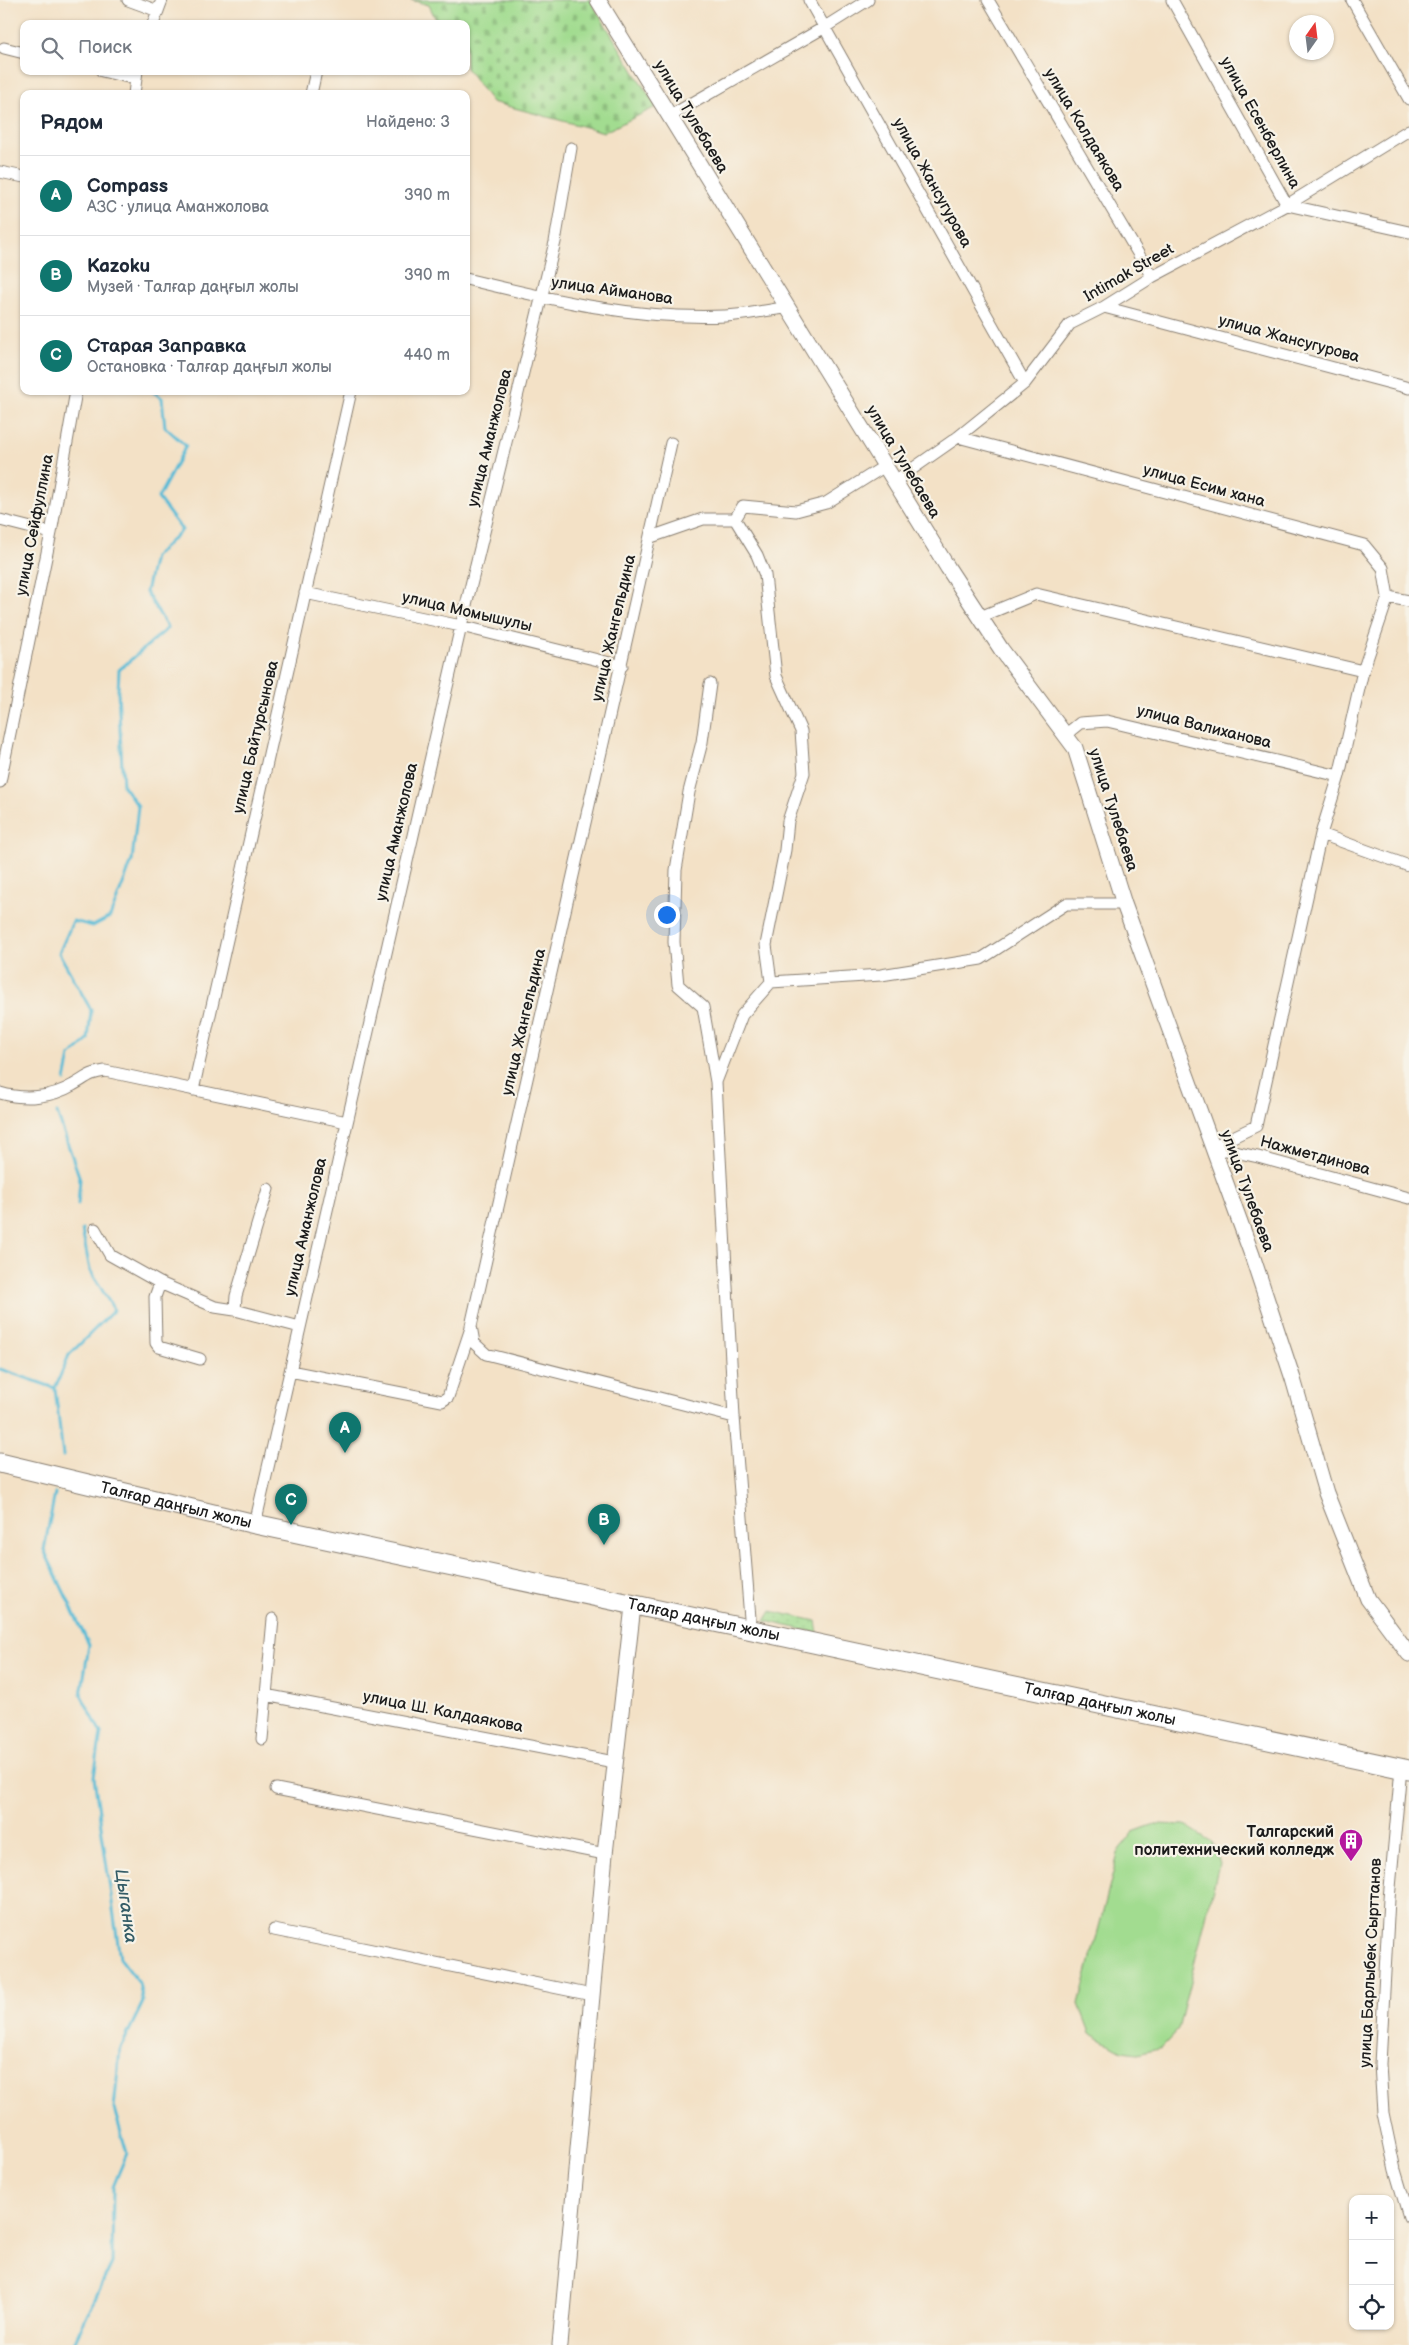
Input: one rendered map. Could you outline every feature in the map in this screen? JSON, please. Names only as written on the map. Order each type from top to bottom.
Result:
[{"type":"main road","name":"Талғар даңғыл жолы","points":[[0,1463],[255,1524],[751,1632],[1405,1769]]},
{"type":"street","points":[[128,0],[160,5],[154,20]]},
{"type":"street","name":"улица Тулебаева","points":[[598,0],[786,308],[810,343],[980,617],[1075,748],[1124,904],[1252,1255],[1293,1378],[1326,1493],[1368,1599],[1409,1654]]},
{"type":"street","name":"улица Жансугурова","points":[[809,0],[1025,383]]},
{"type":"street","points":[[670,116],[825,27],[868,0]]},
{"type":"street","name":"улица Калдаякова","points":[[988,0],[1152,277]]},
{"type":"street","name":"улица Есенберлина","points":[[1172,0],[1287,205],[1409,232]]},
{"type":"street","points":[[1352,0],[1409,100]]},
{"type":"street","points":[[4,48],[20,52]]},
{"type":"street","points":[[134,90],[136,75]]},
{"type":"street","points":[[312,90],[315,75]]},
{"type":"street","name":"Intimak Street","points":[[894,481],[958,437],[1025,383],[1070,324],[1104,307],[1152,277],[1287,205],[1409,130]]},
{"type":"street","name":"улица Аманжолова","points":[[255,1524],[461,626],[558,229],[571,148]]},
{"type":"street","points":[[0,172],[20,176]]},
{"type":"street","name":"улица Айманова","points":[[470,280],[541,298],[638,314],[681,317],[728,316],[786,308]]},
{"type":"street","name":"улица Жансугурова","points":[[1104,307],[1409,388]]},
{"type":"street","name":"улица Сейфуллина","points":[[1,775],[51,533],[75,395]]},
{"type":"street","name":"улица Байтурсынова","points":[[193,1090],[350,395]]},
{"type":"street","name":"улица Есим хана","points":[[958,437],[1364,545],[1383,568],[1388,597]]},
{"type":"street","name":"улица Жангельдина","points":[[290,1371],[442,1401],[448,1397],[471,1326],[671,443]]},
{"type":"street","points":[[735,519],[743,506],[796,511],[826,503],[885,466]]},
{"type":"street","points":[[650,537],[703,519],[735,519]]},
{"type":"street","points":[[735,519],[757,556],[765,575],[776,676],[800,731],[804,773],[788,821],[786,850],[766,945],[771,982]]},
{"type":"street","points":[[0,520],[51,533]]},
{"type":"street","name":"улица Момышулы","points":[[305,593],[461,626],[622,666]]},
{"type":"street","points":[[980,617],[1036,594],[1363,671]]},
{"type":"street","points":[[1212,1147],[1256,1126],[1322,834],[1339,776],[1363,671],[1388,597],[1409,602]]},
{"type":"street","points":[[710,684],[702,742],[689,792],[676,870],[674,942],[678,985],[703,1007],[716,1082],[734,1417],[751,1632]]},
{"type":"street","name":"улица Валиханова","points":[[1065,735],[1080,723],[1107,721],[1339,776]]},
{"type":"street","points":[[1322,834],[1409,866]]},
{"type":"street","points":[[716,1082],[742,1015],[771,982],[881,975],[981,959],[1066,904],[1124,904]]},
{"type":"street","points":[[0,1093],[20,1097],[49,1096],[72,1086],[93,1072],[105,1071],[347,1122]]},
{"type":"street","name":"Нажметдинова","points":[[1212,1147],[1258,1157],[1409,1198]]},
{"type":"street","points":[[235,1310],[236,1296],[268,1189]]},
{"type":"street","points":[[95,1229],[110,1255],[160,1283],[215,1307],[235,1310],[300,1327]]},
{"type":"street","points":[[160,1283],[155,1297],[156,1343],[159,1347],[200,1359]]},
{"type":"street","points":[[471,1326],[474,1343],[486,1354],[734,1417]]},
{"type":"street","points":[[560,2345],[614,1762],[633,1606]]},
{"type":"street","points":[[262,1739],[272,1619]]},
{"type":"street","name":"улица Ш. Калдаякова","points":[[265,1695],[614,1762]]},
{"type":"street","name":"улица Барлыбек Сырттанов","points":[[1405,1769],[1389,1899],[1380,2064],[1383,2113],[1394,2170],[1409,2217]]},
{"type":"street","points":[[276,1789],[605,1854]]},
{"type":"street","points":[[274,1930],[592,1995]]},
{"type":"green space","points":[[411,0],[590,0],[656,107],[604,132],[492,102],[470,73],[470,20],[436,20],[429,5]]},
{"type":"green space","points":[[771,1611],[816,1621],[818,1633],[765,1621]]},
{"type":"green space","points":[[1155,1824],[1185,1825],[1212,1842],[1219,1864],[1178,2030],[1162,2047],[1138,2053],[1122,2051],[1090,2033],[1079,2004],[1119,1850],[1133,1832]]},
{"type":"waterway","points":[[65,1081],[70,1056],[88,1040],[91,1010],[59,953],[73,921],[93,926],[110,917],[132,861],[138,806],[123,786],[118,691],[119,670],[168,628],[146,592],[154,557],[182,530],[158,498],[186,446],[165,427],[162,398],[158,395]]},
{"type":"waterway","points":[[57,1113],[80,1179],[78,1204]]},
{"type":"waterway","points":[[55,1388],[69,1355],[114,1310],[90,1270],[82,1230]]},
{"type":"waterway","name":"Цыганка","points":[[0,1369],[55,1388],[63,1456]]},
{"type":"waterway","name":"Цыганка","points":[[55,1493],[44,1550],[89,1645],[81,1695],[101,1733],[94,1777],[120,1958],[139,1983],[143,2002],[120,2050],[114,2109],[127,2153],[113,2187],[112,2263],[73,2345]]},
{"type":"place","name":"Compass","points":[[345,1453]]},
{"type":"place","name":"Старая Заправка","points":[[291,1525]]},
{"type":"place","name":"Kazoku","points":[[604,1545]]},
{"type":"place","name":"Талгарский политехнический колледж","points":[[1351,1862]]}]
